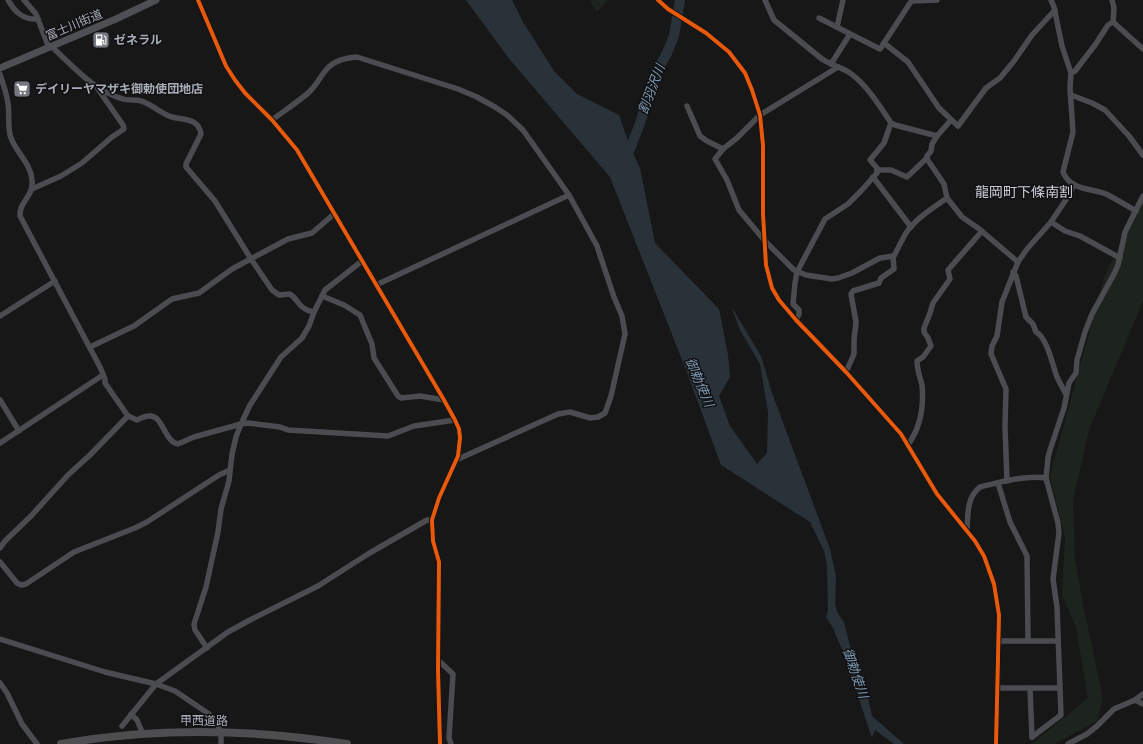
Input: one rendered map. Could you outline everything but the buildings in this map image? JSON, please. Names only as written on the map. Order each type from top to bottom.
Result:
[{"type":"highway","name":"甲西道路","points":[[61,744],[107,737],[143,734],[221,732],[288,737],[347,744]]},
{"type":"main road","name":"富士川街道","points":[[0,68],[156,0]]},
{"type":"street","points":[[8,0],[18,14],[25,18],[38,19]]},
{"type":"street","points":[[24,0],[36,14],[50,47],[98,89],[123,125],[124,129],[112,137],[82,163],[61,176],[32,189]]},
{"type":"street","points":[[198,0],[226,66],[245,93],[272,120],[297,150],[444,400],[455,420],[458,429],[460,438],[456,460],[439,498],[432,520],[433,540],[439,562],[438,660],[440,744]]},
{"type":"street","points":[[658,0],[668,9],[706,33],[729,52],[745,74],[752,90],[760,115],[763,145],[763,214],[766,265],[772,288],[779,300],[889,419],[908,445],[937,494],[975,541],[984,556],[994,584],[999,615],[996,744]]},
{"type":"street","points":[[765,0],[774,20],[831,64],[850,73],[873,96],[892,123],[937,136]]},
{"type":"street","points":[[837,28],[843,0]]},
{"type":"street","points":[[820,18],[880,49],[912,1],[937,0]]},
{"type":"street","points":[[1051,0],[1055,10],[1062,46],[1071,73],[1070,88],[1072,139],[1063,172],[1065,176],[1074,184],[1087,190],[1104,193],[1136,211]]},
{"type":"street","points":[[1112,0],[1114,8],[1113,22]]},
{"type":"street","points":[[884,43],[908,62],[939,108],[958,126],[986,88],[1000,78],[1032,35],[1055,10]]},
{"type":"street","points":[[1071,73],[1075,71],[1108,25],[1113,22]]},
{"type":"street","points":[[1113,22],[1143,49]]},
{"type":"street","points":[[831,64],[850,34]]},
{"type":"street","points":[[272,120],[316,86],[326,69],[340,60],[357,57],[458,89],[495,107],[507,115],[523,130],[570,195],[597,246],[622,316],[624,326],[624,341],[611,396],[605,413],[598,418],[590,418],[570,412],[558,414],[456,460]]},
{"type":"street","points":[[838,67],[760,115],[737,138],[723,149],[715,159],[727,180],[738,210],[765,241],[794,270],[806,275],[832,279],[852,273],[880,258],[894,256],[906,233],[911,227],[923,215],[947,198]]},
{"type":"street","points":[[0,74],[8,104],[11,138],[30,172],[32,179],[32,189],[20,210],[20,216],[90,347],[103,375],[105,383],[128,416],[137,420],[150,415],[154,416],[158,419],[175,444],[241,424],[280,427],[288,430],[388,436],[414,426],[455,420]]},
{"type":"street","points":[[98,89],[124,100],[141,101],[172,117],[190,120],[198,125],[201,134],[186,164],[186,167],[215,201],[250,259],[275,293],[279,295],[288,294],[306,310],[314,312]]},
{"type":"street","points":[[1071,95],[1105,110],[1129,136],[1143,155]]},
{"type":"street","points":[[687,106],[700,136],[723,149]]},
{"type":"street","points":[[877,170],[892,170],[907,177],[927,158],[926,156],[931,151],[932,144],[937,136],[951,120]]},
{"type":"street","points":[[877,170],[870,160],[884,144],[892,123]]},
{"type":"street","points":[[927,158],[944,184],[947,198],[962,217],[982,231],[1018,262]]},
{"type":"street","points":[[796,320],[799,310],[793,304],[793,298],[798,272],[824,219],[848,204],[862,191],[877,170]]},
{"type":"street","points":[[873,177],[911,227]]},
{"type":"street","points":[[1007,481],[1005,427],[1006,389],[991,354],[992,346],[997,336],[1002,302],[1018,262],[1051,222],[1069,195],[1074,184]]},
{"type":"street","points":[[376,284],[570,195]]},
{"type":"street","points":[[1030,688],[1032,737],[1062,715],[1057,607],[1053,578],[1059,533],[1058,522],[1046,478],[1050,450],[1064,408],[1069,383],[1076,373],[1077,360],[1085,332],[1092,314],[1114,274],[1120,258],[1125,232],[1143,196]]},
{"type":"street","points":[[90,347],[134,326],[172,300],[199,293],[232,269],[288,239],[312,233],[334,214]]},
{"type":"street","points":[[1051,222],[1065,231],[1080,236],[1120,258]]},
{"type":"street","points":[[908,445],[921,416],[922,384],[917,368],[917,361],[923,357],[931,346],[924,332],[924,328],[933,303],[950,279],[948,270],[982,231]]},
{"type":"street","points":[[846,372],[854,354],[856,322],[851,294],[853,291],[879,283],[881,278],[894,269],[892,256]]},
{"type":"street","points":[[207,648],[195,630],[194,624],[206,587],[218,532],[221,509],[229,481],[234,442],[241,424],[281,357],[302,338],[326,290],[362,261]]},
{"type":"street","points":[[1013,272],[1016,276],[1026,317],[1033,324],[1036,332],[1039,334],[1049,353],[1058,378],[1066,394]]},
{"type":"street","points":[[0,316],[55,281]]},
{"type":"street","points":[[322,296],[344,305],[360,315],[372,344],[374,358],[398,396],[401,398],[420,396],[444,400]]},
{"type":"street","points":[[0,443],[103,375]]},
{"type":"street","points":[[0,400],[19,431]]},
{"type":"street","points":[[0,548],[68,475],[128,416]]},
{"type":"street","points":[[0,562],[17,584],[26,584],[74,552],[147,522],[219,475],[230,470]]},
{"type":"street","points":[[967,532],[968,508],[973,494],[980,487],[1007,481],[1040,477],[1046,478]]},
{"type":"street","points":[[998,483],[1010,522],[1027,556],[1028,640]]},
{"type":"street","points":[[122,726],[156,684],[228,632],[318,586],[368,554],[427,520],[432,520]]},
{"type":"street","points":[[0,639],[105,672],[156,684],[175,691],[209,714],[216,722],[221,732],[221,744]]},
{"type":"street","points":[[999,641],[1058,641]]},
{"type":"street","points":[[438,660],[453,674],[448,738],[451,744]]},
{"type":"street","points":[[0,683],[22,724],[37,744]]},
{"type":"street","points":[[997,688],[1060,688]]},
{"type":"street","points":[[1068,744],[1087,734],[1114,710],[1135,700],[1143,694]]},
{"type":"street","points":[[1135,700],[1143,704]]},
{"type":"street","points":[[131,714],[137,720],[143,734]]},
{"type":"shaded area","points":[[589,0],[608,0],[597,12]]},
{"type":"shaded area","points":[[1143,201],[1143,301],[1089,430],[1073,501],[1075,561],[1103,699],[1097,721],[1054,744],[1032,744],[1088,698],[1076,626],[1062,596],[1065,537],[1050,476],[1105,275]]},
{"type":"water","name":"御勅使川","points":[[466,0],[512,0],[523,22],[554,71],[577,94],[619,115],[630,147],[640,168],[655,243],[719,309],[728,355],[730,377],[719,396],[730,426],[757,464],[767,453],[768,412],[760,364],[740,330],[731,306],[761,356],[772,393],[830,549],[836,576],[835,604],[837,612],[844,622],[850,646],[866,688],[872,716],[904,744],[894,744],[875,730],[872,738],[844,654],[833,628],[826,617],[828,611],[827,565],[824,551],[810,522],[721,465],[688,375],[610,177],[511,61]]},
{"type":"waterway","name":"割羽沢川","points":[[626,159],[639,126],[657,71],[674,36],[680,0]]},
{"type":"cycle path","points":[[198,0],[226,66],[245,93],[272,120],[297,150],[444,400],[459,429],[460,438],[458,456],[439,498],[432,520],[433,541],[439,562],[438,670],[440,744]]},
{"type":"cycle path","points":[[658,0],[668,9],[706,33],[729,52],[745,73],[752,90],[760,115],[763,145],[763,214],[766,265],[772,288],[779,300],[901,434],[937,494],[975,541],[984,556],[994,584],[999,615],[996,744]]},
{"type":"place","name":"ゼネラル","points":[[101,40]]},
{"type":"place","name":"デイリーヤマザキ御勅使団地店","points":[[22,89]]},
{"type":"district","name":"龍岡町下條南割","points":[[1024,192]]}]
